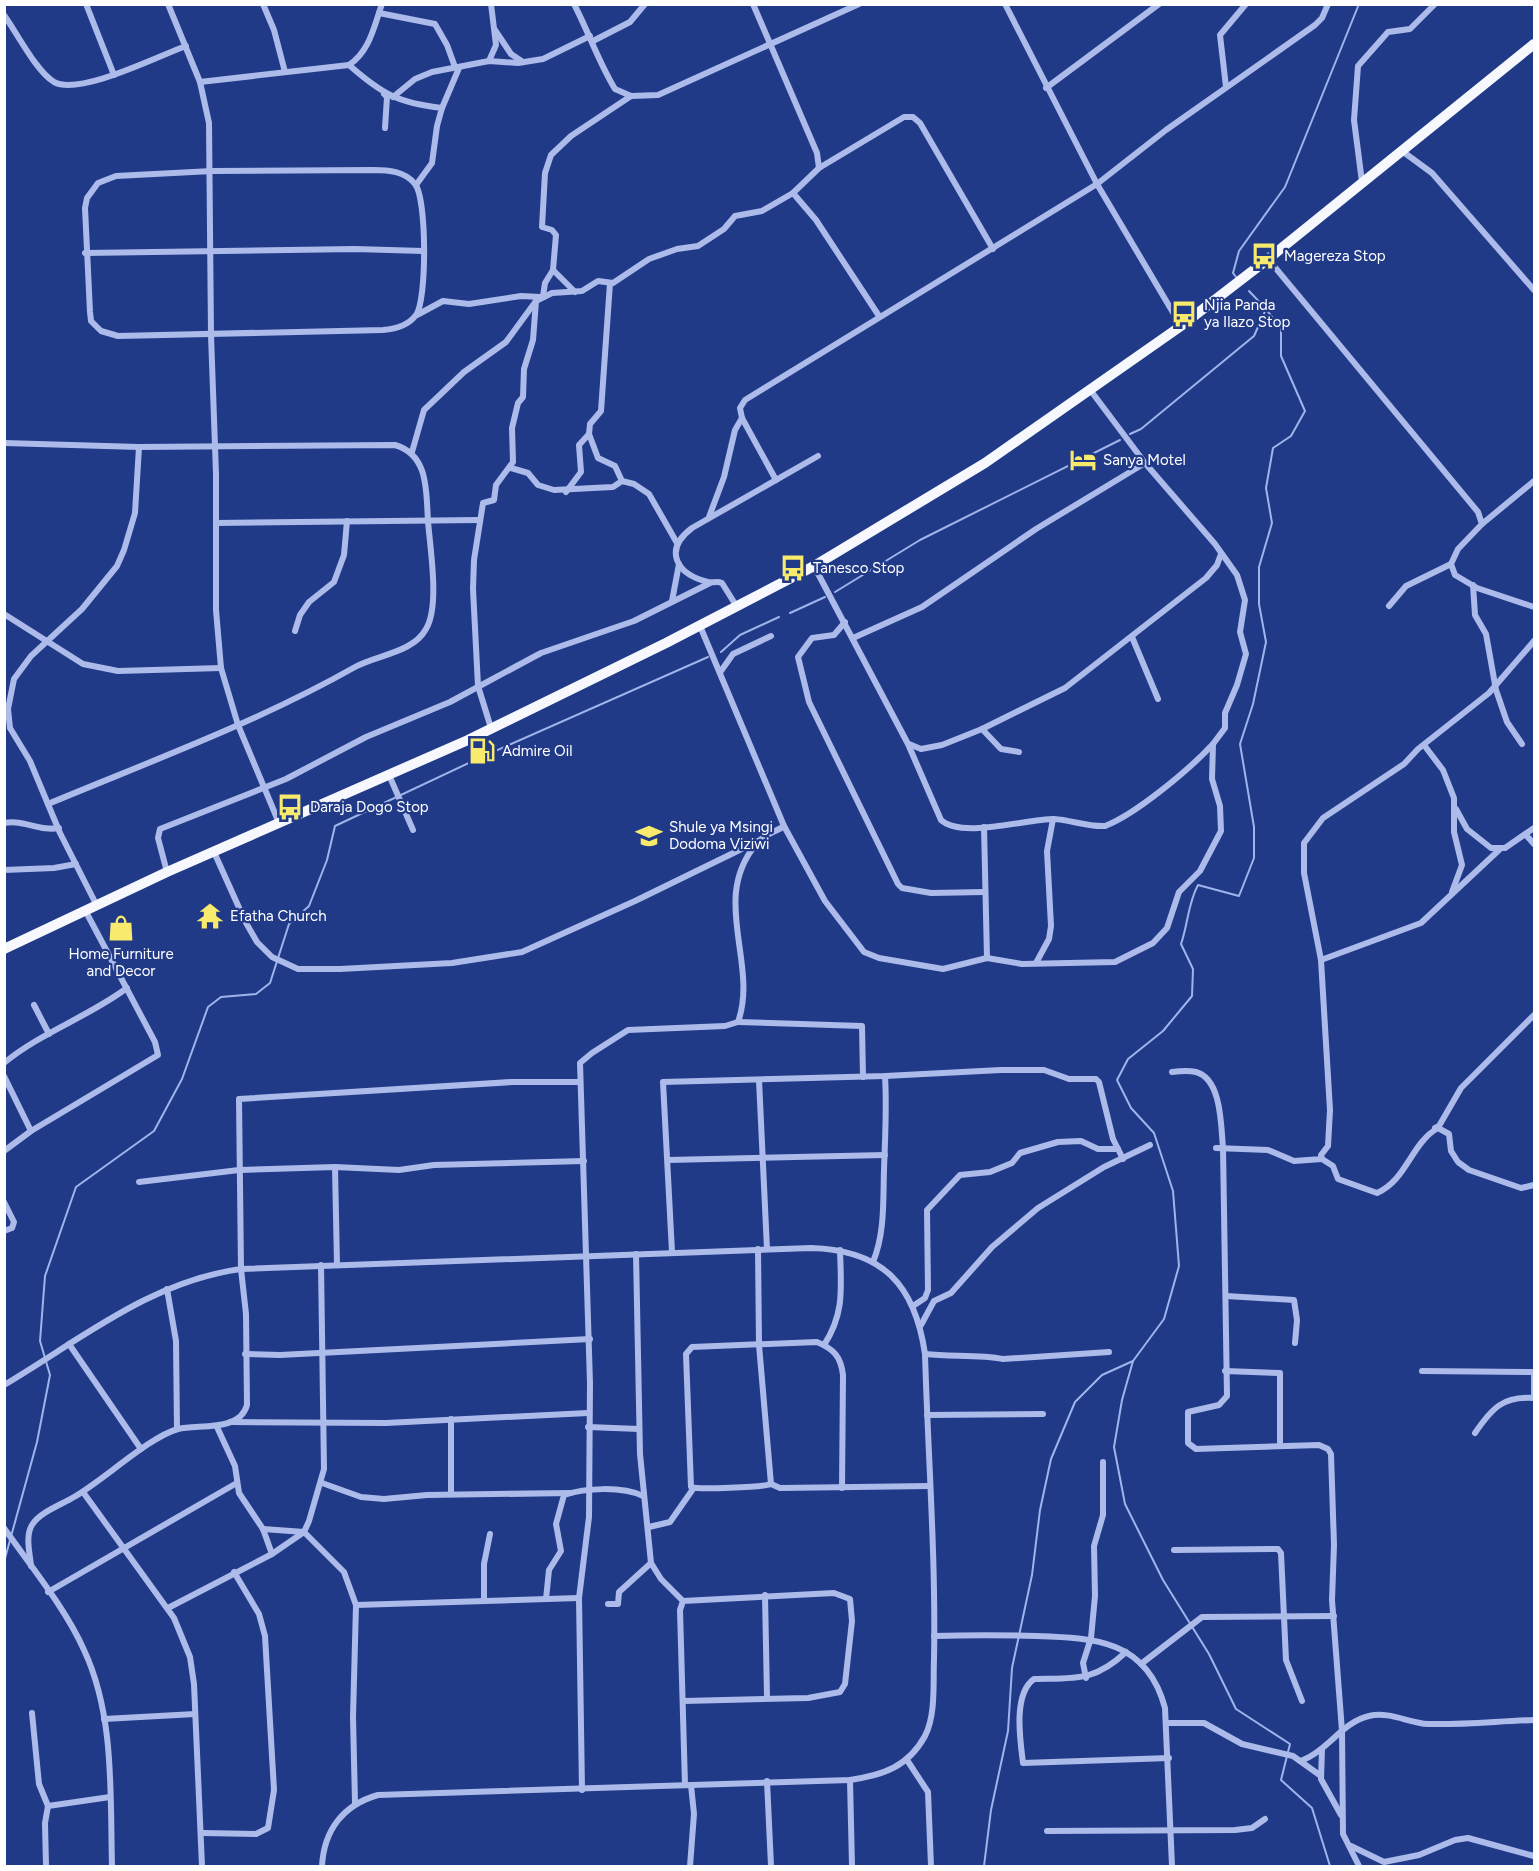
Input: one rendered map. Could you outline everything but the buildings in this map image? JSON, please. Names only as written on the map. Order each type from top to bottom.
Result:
[{"type":"highway","points":[[4,949],[96,904],[279,823],[391,780],[737,607],[814,566],[962,478],[1091,391],[1181,326],[1268,260],[1534,44]]},
{"type":"street","points":[[86,4],[114,75]]},
{"type":"street","points":[[168,4],[200,82],[209,123],[212,171],[211,335],[216,446],[216,610],[221,668],[238,724],[279,823]]},
{"type":"street","points":[[262,4],[274,30],[285,72]]},
{"type":"street","points":[[200,82],[349,65],[356,61],[368,43],[382,4]]},
{"type":"street","points":[[489,61],[495,49],[491,4]]},
{"type":"street","points":[[574,4],[592,39],[602,69],[615,89],[631,96],[658,94],[855,5]]},
{"type":"street","points":[[393,97],[419,77],[489,61],[524,63],[554,56],[630,22],[645,4]]},
{"type":"street","points":[[753,4],[817,153],[819,168]]},
{"type":"street","points":[[1005,4],[1097,184],[1181,326]]},
{"type":"street","points":[[1046,88],[1159,4]]},
{"type":"street","points":[[1226,87],[1220,35],[1246,4]]},
{"type":"street","points":[[776,480],[742,418],[740,408],[746,400],[879,316],[1097,184],[1226,87],[1315,25],[1322,18],[1328,4]]},
{"type":"street","points":[[1362,182],[1354,120],[1358,66],[1388,32],[1410,29],[1435,4]]},
{"type":"street","points":[[379,13],[435,24],[457,68],[436,126],[432,163],[416,185]]},
{"type":"street","points":[[4,15],[45,74],[64,86],[91,82],[114,75],[186,46]]},
{"type":"street","points":[[493,27],[511,54],[524,63]]},
{"type":"street","points":[[349,65],[384,93],[442,108]]},
{"type":"street","points":[[384,93],[387,97],[385,128]]},
{"type":"street","points":[[491,728],[478,686],[473,570],[483,503],[494,500],[496,485],[511,468],[512,428],[518,403],[523,397],[524,369],[534,338],[539,298],[553,270],[555,236],[552,230],[543,229],[541,214],[547,163],[551,154],[571,136],[631,96]]},
{"type":"street","points":[[417,315],[423,251],[423,203],[416,185],[405,175],[387,170],[212,171],[116,176],[99,183],[87,198],[85,253],[90,317],[101,331],[118,336],[383,330],[398,327],[443,301],[469,304],[521,296],[539,298],[575,292],[598,281],[610,283],[649,258],[677,249],[698,246],[724,229],[735,216],[762,211],[793,193],[819,168],[892,122],[904,117],[913,117],[920,123],[993,249]]},
{"type":"street","points":[[1402,151],[1432,173],[1534,290]]},
{"type":"street","points":[[793,193],[816,220],[879,316]]},
{"type":"street","points":[[85,253],[355,249],[423,251]]},
{"type":"street","points":[[1268,260],[1478,512],[1482,524]]},
{"type":"street","points":[[553,270],[575,292]]},
{"type":"street","points":[[610,283],[601,411],[590,424],[589,434],[598,458],[615,466],[622,481]]},
{"type":"street","points":[[48,804],[302,697],[356,666],[415,641],[421,635],[429,621],[434,573],[423,474],[412,452],[424,410],[464,372],[506,342],[539,298]]},
{"type":"street","points":[[814,566],[908,744],[941,820],[950,827],[984,827],[1053,819],[1100,826],[1113,823],[1200,759],[1225,728],[1225,713],[1237,686],[1246,654],[1240,632],[1244,615],[1244,597],[1237,575],[1145,464],[1091,391]]},
{"type":"street","points":[[708,518],[724,477],[735,430],[742,418]]},
{"type":"street","points":[[566,492],[581,472],[577,449],[589,434]]},
{"type":"street","points":[[4,443],[139,447],[348,447],[385,444],[412,452]]},
{"type":"street","points":[[96,904],[58,828],[30,761],[7,730],[8,709],[14,679],[45,641],[82,609],[117,566],[135,513],[139,447]]},
{"type":"street","points":[[710,583],[686,573],[679,564],[675,555],[681,536],[708,518],[818,456]]},
{"type":"street","points":[[853,638],[922,606],[1036,529],[1145,464]]},
{"type":"street","points":[[511,468],[528,473],[541,487],[566,492],[613,487],[622,481],[634,484],[649,494],[677,543]]},
{"type":"street","points":[[1389,606],[1406,586],[1451,564],[1458,549],[1482,524],[1534,481]]},
{"type":"street","points":[[216,524],[479,520]]},
{"type":"street","points":[[295,631],[300,615],[309,602],[334,582],[342,562],[347,521]]},
{"type":"street","points":[[908,744],[915,748],[930,748],[982,729],[1065,688],[1206,578],[1217,565],[1221,554]]},
{"type":"street","points":[[672,601],[679,564]]},
{"type":"street","points":[[1451,564],[1455,575],[1473,585],[1534,606]]},
{"type":"street","points":[[167,872],[158,838],[160,829],[286,779],[366,737],[450,702],[541,652],[634,621],[710,583],[718,581],[725,585],[737,607]]},
{"type":"street","points":[[1473,585],[1475,615],[1486,634],[1494,686],[1507,722],[1522,744]]},
{"type":"street","points":[[4,614],[83,664],[103,669],[221,668]]},
{"type":"street","points":[[845,622],[834,635],[812,639],[798,657],[809,702],[898,884],[902,888],[931,893],[984,892]]},
{"type":"street","points":[[699,626],[721,671],[784,826],[825,901],[864,952],[879,958],[943,969],[987,958],[1015,963],[1115,962],[1153,943],[1163,934],[1171,919],[1179,892],[1200,871],[1221,831],[1220,806],[1212,779],[1213,744]]},
{"type":"street","points":[[721,671],[733,654],[771,636]]},
{"type":"street","points":[[1131,637],[1158,699]]},
{"type":"street","points":[[1322,1159],[1321,1155],[1328,1146],[1330,1110],[1322,960],[1304,873],[1304,843],[1323,818],[1404,764],[1494,686],[1534,641]]},
{"type":"street","points":[[982,729],[1000,749],[1019,752]]},
{"type":"street","points":[[1424,745],[1443,770],[1456,809],[1467,829],[1491,848],[1499,850]]},
{"type":"street","points":[[391,780],[413,830]]},
{"type":"street","points":[[1452,893],[1462,865],[1454,832],[1456,809]]},
{"type":"street","points":[[1036,963],[1048,939],[1051,926],[1047,851],[1053,819]]},
{"type":"street","points":[[4,823],[24,823],[45,830],[58,828]]},
{"type":"street","points":[[214,852],[244,921],[257,942],[272,957],[298,969],[397,967],[452,963],[522,952],[624,906],[784,826]]},
{"type":"street","points":[[984,827],[987,958]]},
{"type":"street","points":[[1322,960],[1421,923],[1499,850],[1534,828]]},
{"type":"street","points":[[1526,835],[1534,844]]},
{"type":"street","points":[[738,1022],[744,1004],[735,924],[737,884],[738,875],[758,841]]},
{"type":"street","points":[[4,870],[54,868],[76,864]]},
{"type":"street","points":[[4,1151],[31,1131],[157,1056],[155,1042],[85,910]]},
{"type":"street","points":[[4,1064],[49,1034],[93,1012],[127,988]]},
{"type":"street","points":[[34,1005],[49,1034]]},
{"type":"street","points":[[1395,1182],[1395,1175],[1427,1132],[1439,1126],[1461,1088],[1534,1015]]},
{"type":"street","points":[[582,1790],[579,1598],[589,1517],[590,1339],[580,1064],[628,1030],[725,1026],[738,1022],[862,1026],[863,1077]]},
{"type":"street","points":[[672,1252],[663,1082],[1044,1070],[1069,1079],[1096,1079],[1123,1159]]},
{"type":"street","points":[[1172,1072],[1197,1072],[1207,1078],[1220,1109],[1219,1148],[1226,1296],[1227,1396],[1219,1405],[1188,1412],[1188,1443],[1191,1448],[1319,1445],[1328,1449],[1331,1454],[1334,1616],[1342,1731],[1341,1815],[1343,1834],[1359,1866]]},
{"type":"street","points":[[4,1076],[31,1131]]},
{"type":"street","points":[[873,1262],[881,1236],[887,1119],[885,1076]]},
{"type":"street","points":[[759,1080],[766,1249]]},
{"type":"street","points":[[31,1566],[29,1536],[32,1525],[40,1516],[83,1492],[141,1449],[177,1429],[217,1427],[241,1416],[248,1405],[245,1354],[246,1314],[241,1269],[237,1105],[242,1097],[512,1082],[580,1082]]},
{"type":"street","points":[[1219,1148],[1268,1150],[1294,1161],[1322,1159],[1334,1166],[1338,1179],[1375,1193],[1395,1182],[1427,1134],[1438,1128],[1449,1134],[1451,1151],[1458,1162],[1469,1170],[1521,1188],[1534,1185]]},
{"type":"street","points":[[913,1306],[925,1298],[928,1290],[927,1210],[960,1175],[990,1172],[1012,1163],[1020,1153],[1058,1142],[1081,1141],[1098,1149],[1118,1149]]},
{"type":"street","points":[[921,1325],[934,1301],[951,1293],[992,1247],[1029,1215],[1104,1167],[1150,1145]]},
{"type":"street","points":[[668,1160],[885,1155]]},
{"type":"street","points":[[139,1182],[239,1170],[335,1167],[399,1170],[434,1165],[584,1161]]},
{"type":"street","points":[[335,1167],[337,1265]]},
{"type":"street","points":[[4,1202],[14,1222],[12,1228],[4,1231]]},
{"type":"street","points":[[758,1249],[759,1345],[771,1484]]},
{"type":"street","points":[[4,1385],[104,1322],[167,1289],[204,1275],[241,1269],[758,1249],[840,1250],[873,1262],[897,1280],[913,1306],[921,1325],[925,1354],[934,1636],[930,1721],[924,1738],[907,1760],[882,1775],[850,1780],[767,1781],[582,1790],[391,1793],[355,1803],[332,1827],[323,1854],[322,1866]]},
{"type":"street","points":[[824,1345],[837,1322],[842,1296],[840,1250]]},
{"type":"street","points":[[636,1254],[639,1429],[643,1496],[649,1527],[651,1563],[661,1580],[683,1601],[834,1593],[850,1599],[851,1605],[844,1689],[840,1692],[808,1698],[768,1697],[684,1701]]},
{"type":"street","points":[[168,1608],[272,1554],[304,1532],[322,1483],[324,1423],[321,1265]]},
{"type":"street","points":[[167,1289],[176,1341],[177,1429]]},
{"type":"street","points":[[1226,1296],[1294,1300],[1297,1320],[1295,1343]]},
{"type":"street","points":[[245,1354],[590,1339]]},
{"type":"street","points":[[693,1489],[690,1485],[686,1354],[692,1347],[699,1346],[817,1342],[835,1352],[842,1364],[842,1488]]},
{"type":"street","points":[[69,1344],[141,1449]]},
{"type":"street","points":[[925,1354],[962,1358],[986,1356],[1003,1359],[1109,1352]]},
{"type":"street","points":[[1226,1371],[1280,1373],[1280,1445]]},
{"type":"street","points":[[1422,1371],[1534,1372],[1534,1397],[1519,1397],[1506,1401],[1486,1416],[1475,1433]]},
{"type":"street","points":[[226,1422],[324,1423],[588,1413]]},
{"type":"street","points":[[927,1415],[1044,1414]]},
{"type":"street","points":[[451,1419],[451,1494]]},
{"type":"street","points":[[217,1427],[235,1466],[236,1484],[263,1529],[272,1554]]},
{"type":"street","points":[[588,1427],[639,1429]]},
{"type":"street","points":[[1086,1678],[1083,1663],[1091,1638],[1095,1596],[1094,1546],[1103,1515],[1103,1462]]},
{"type":"street","points":[[322,1483],[371,1499],[451,1494],[589,1491],[628,1491],[643,1496]]},
{"type":"street","points":[[48,1592],[236,1484]]},
{"type":"street","points":[[693,1489],[730,1486],[754,1488],[771,1484],[780,1488],[930,1486]]},
{"type":"street","points":[[649,1527],[670,1522],[693,1489]]},
{"type":"street","points":[[83,1492],[168,1608],[190,1657],[202,1833],[202,1866]]},
{"type":"street","points":[[546,1599],[548,1572],[561,1551],[556,1524],[561,1499],[571,1493]]},
{"type":"street","points":[[263,1529],[304,1532],[344,1572],[356,1605],[353,1717],[355,1803]]},
{"type":"street","points":[[6,1530],[24,1554],[84,1650],[104,1719],[112,1866]]},
{"type":"street","points":[[484,1600],[484,1564],[490,1534]]},
{"type":"street","points":[[1174,1550],[1278,1549],[1281,1553],[1286,1660],[1302,1701]]},
{"type":"street","points":[[608,1604],[618,1604],[619,1592],[651,1563]]},
{"type":"street","points":[[202,1833],[259,1834],[268,1828],[272,1813],[273,1756],[265,1636],[259,1614],[234,1572]]},
{"type":"street","points":[[765,1595],[768,1697]]},
{"type":"street","points":[[356,1605],[579,1598]]},
{"type":"street","points":[[683,1601],[680,1610],[688,1785],[694,1814],[690,1866]]},
{"type":"street","points":[[1141,1664],[1202,1617],[1334,1616]]},
{"type":"street","points":[[934,1636],[998,1635],[1091,1638],[1109,1643],[1126,1652],[1141,1664],[1158,1689],[1167,1723],[1172,1866]]},
{"type":"street","points":[[1126,1652],[1112,1665],[1086,1678],[1034,1679],[1028,1684],[1022,1696],[1023,1762],[1169,1758]]},
{"type":"street","points":[[32,1713],[39,1784],[48,1806],[45,1815],[46,1866]]},
{"type":"street","points":[[104,1719],[195,1714]]},
{"type":"street","points":[[1300,1761],[1322,1749],[1342,1731],[1361,1719],[1376,1715],[1419,1723],[1444,1724],[1534,1720]]},
{"type":"street","points":[[1167,1723],[1204,1724],[1242,1744],[1287,1755],[1300,1761],[1321,1776],[1341,1815]]},
{"type":"street","points":[[1321,1776],[1322,1749]]},
{"type":"street","points":[[907,1760],[928,1792],[931,1866]]},
{"type":"street","points":[[850,1780],[852,1866]]},
{"type":"street","points":[[767,1781],[771,1866]]},
{"type":"street","points":[[48,1806],[110,1797]]},
{"type":"street","points":[[1047,1831],[1252,1828],[1265,1819]]},
{"type":"street","points":[[1350,1846],[1384,1862],[1419,1855],[1455,1840],[1468,1839],[1534,1856]]},
{"type":"waterway","points":[[1236,277],[1233,273],[1239,251],[1285,187],[1359,4]]},
{"type":"waterway","points":[[1130,434],[1141,429],[1254,336],[1266,309],[1249,291]]},
{"type":"waterway","points":[[1266,309],[1281,329],[1281,356],[1305,411],[1291,436],[1273,448],[1266,488],[1272,523],[1259,567],[1259,604],[1266,642],[1253,704],[1240,744],[1254,827],[1254,858],[1239,896],[1198,885],[1192,899],[1181,944],[1193,969],[1192,996],[1163,1031],[1128,1059],[1117,1080],[1131,1108],[1154,1133],[1173,1191],[1179,1266],[1164,1319],[1133,1361],[1122,1400],[1114,1447],[1125,1504],[1163,1580],[1209,1654],[1236,1709],[1290,1744],[1281,1780],[1312,1808],[1330,1866]]},
{"type":"waterway","points":[[835,592],[920,540],[1120,440]]},
{"type":"waterway","points":[[790,613],[825,597]]},
{"type":"waterway","points":[[721,652],[740,635],[779,617]]},
{"type":"waterway","points":[[484,756],[708,657]]},
{"type":"waterway","points":[[4,1562],[37,1442],[50,1375],[40,1341],[45,1276],[76,1187],[154,1131],[182,1079],[208,1007],[221,997],[256,994],[270,983],[289,924],[309,906],[327,860],[335,826],[473,761]]},
{"type":"waterway","points":[[984,1866],[991,1810],[1008,1731],[1012,1668],[1032,1575],[1040,1510],[1051,1459],[1075,1402],[1102,1375],[1133,1361]]},
{"type":"place","name":"Magereza Stop","points":[[1264,256]]},
{"type":"place","name":"Njia Panda ya Ilazo Stop","points":[[1184,314]]},
{"type":"place","name":"Sanya Motel","points":[[1083,460]]},
{"type":"place","name":"Tanesco Stop","points":[[793,568]]},
{"type":"place","name":"Admire Oil","points":[[482,751]]},
{"type":"place","name":"Daraja Dogo Stop","points":[[290,807]]},
{"type":"place","name":"Shule ya Msingi Dodoma Viziwi","points":[[649,836]]},
{"type":"place","name":"Efatha Church","points":[[210,916]]},
{"type":"place","name":"Home Furniture and Decor","points":[[121,928]]}]
